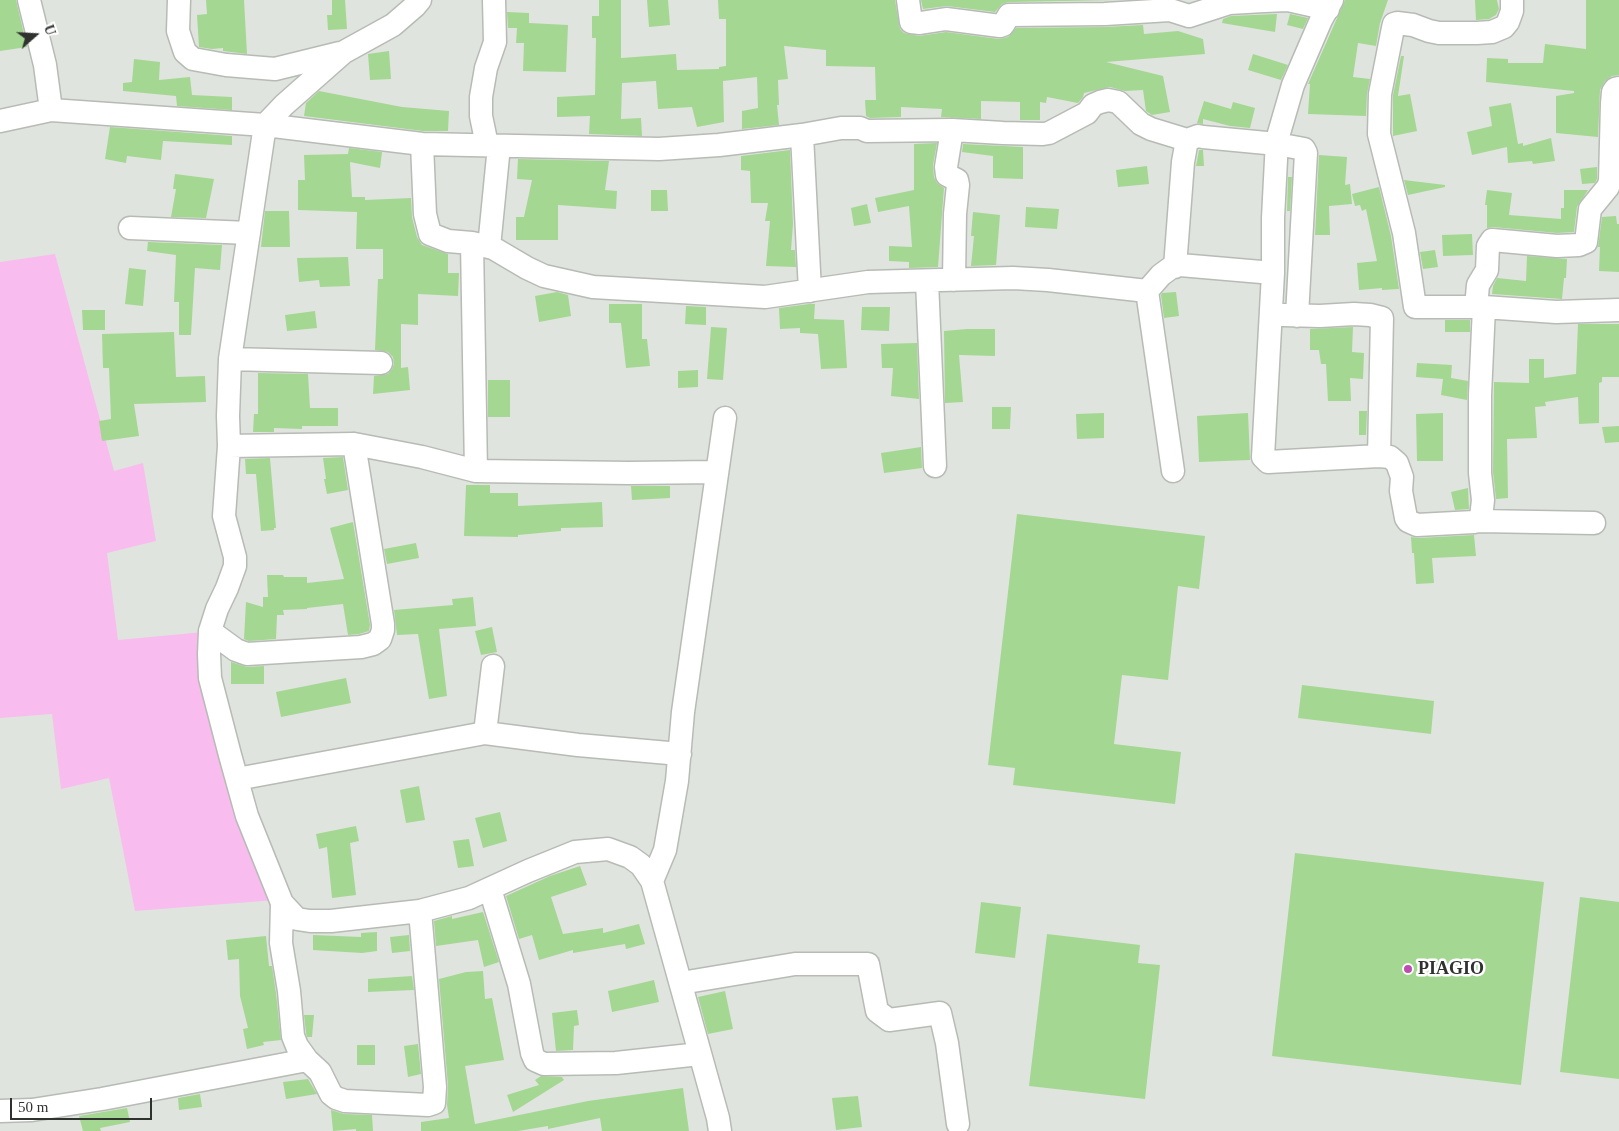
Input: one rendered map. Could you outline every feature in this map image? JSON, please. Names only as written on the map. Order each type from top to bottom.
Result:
[{"type":"street","points":[[29,0],[44,65],[51,110]]},
{"type":"street","points":[[179,0],[178,30],[185,52],[193,60],[226,66],[275,69],[344,52]]},
{"type":"street","points":[[420,0],[393,25],[344,52],[264,125],[230,359],[224,516],[235,556],[235,566],[217,608],[210,631],[210,678],[248,816],[282,903],[282,943],[290,991],[293,1036],[297,1046],[307,1060],[320,1072],[331,1094],[336,1098],[345,1101],[428,1105],[434,1103],[435,1087],[420,911]]},
{"type":"street","points":[[476,470],[480,245],[493,146],[481,116],[481,97],[486,68],[495,42],[494,0]]},
{"type":"street","points":[[908,0],[911,22],[920,23],[946,19],[1000,26],[1003,25],[1009,15],[1105,14],[1170,10],[1189,16],[1229,3],[1288,0],[1330,4],[1293,85],[1277,144],[1273,218],[1273,273],[1263,457],[1268,462],[1379,456],[1390,458],[1397,463],[1402,477],[1402,504],[1408,521],[1417,524],[1478,521],[1594,523]]},
{"type":"street","points":[[1512,0],[1512,12],[1508,22],[1504,27],[1492,32],[1439,33],[1403,24],[1394,24],[1380,94],[1379,134],[1404,233],[1416,307],[1480,307],[1556,312],[1619,310]]},
{"type":"street","points":[[1478,521],[1482,512],[1483,500],[1480,473],[1480,307],[1478,285],[1486,270],[1488,246],[1492,240],[1557,246],[1579,245],[1586,242],[1588,215],[1597,199],[1608,187],[1615,162],[1612,104],[1614,89],[1619,88]]},
{"type":"street","points":[[0,121],[51,110],[264,125],[422,144],[659,149],[719,145],[802,135],[840,128],[860,128],[868,131],[952,130],[1003,134],[1050,133],[1087,113],[1093,105],[1108,100],[1118,102],[1141,124],[1187,140],[1198,136],[1277,144],[1306,150],[1297,316]]},
{"type":"street","points":[[952,130],[946,171],[949,177],[958,182],[955,214],[954,280]]},
{"type":"street","points":[[802,135],[810,291]]},
{"type":"street","points":[[1175,267],[1183,162],[1187,140]]},
{"type":"street","points":[[422,144],[425,214],[430,234],[448,241],[480,245],[544,276],[593,287],[765,297],[868,282],[1013,278],[1147,291]]},
{"type":"street","points":[[130,228],[248,233]]},
{"type":"street","points":[[1173,471],[1147,291],[1161,275],[1175,267],[1190,265],[1273,273]]},
{"type":"street","points":[[927,281],[935,466]]},
{"type":"street","points":[[1270,315],[1320,316],[1354,314],[1382,318],[1379,456]]},
{"type":"street","points":[[230,359],[381,364]]},
{"type":"street","points":[[652,881],[665,850],[680,754],[683,712],[724,418]]},
{"type":"street","points":[[228,446],[354,444],[476,470],[629,473],[716,472]]},
{"type":"street","points":[[210,631],[236,650],[247,654],[361,647],[374,644],[380,639],[383,624],[354,444]]},
{"type":"street","points":[[485,733],[493,666]]},
{"type":"street","points":[[237,780],[485,733],[578,745],[680,754]]},
{"type":"street","points":[[282,903],[297,919],[310,921],[331,921],[420,911],[469,898],[557,858],[575,852],[608,849],[630,857],[641,865],[652,881],[720,1131]]},
{"type":"street","points":[[490,889],[519,984],[532,1053],[536,1060],[544,1064],[616,1063],[700,1054]]},
{"type":"street","points":[[681,983],[795,964],[868,964],[877,1011],[889,1020],[940,1013],[947,1043],[958,1124]]},
{"type":"street","points":[[0,1111],[32,1110],[102,1099],[307,1060]]},
{"type":"shaded area","points":[[55,254],[114,471],[143,463],[156,541],[107,553],[118,640],[204,632],[276,900],[135,911],[109,778],[61,789],[52,714],[0,718],[0,262]]},
{"type":"building","points":[[0,0],[16,0],[27,47],[0,51]]},
{"type":"building","points":[[206,0],[244,0],[247,54],[223,51],[223,48],[199,47],[197,15],[207,14]]},
{"type":"building","points":[[332,0],[345,0],[347,29],[328,30],[327,15],[332,15]]},
{"type":"building","points":[[599,0],[621,0],[621,58],[676,54],[677,70],[719,69],[719,67],[726,66],[726,19],[719,19],[718,0],[895,0],[900,29],[904,33],[919,36],[946,32],[999,39],[1008,37],[1016,28],[1143,25],[1144,34],[1178,31],[1203,39],[1205,54],[1106,62],[1163,76],[1170,112],[1152,115],[1146,111],[1143,90],[1125,91],[1110,87],[1084,93],[1078,103],[1047,97],[1046,103],[1040,102],[1040,120],[1020,120],[1020,102],[981,101],[981,119],[941,117],[942,109],[901,107],[901,117],[870,118],[866,116],[865,100],[876,100],[875,67],[826,66],[826,50],[784,46],[788,79],[778,80],[779,105],[777,105],[779,125],[742,129],[742,111],[758,108],[757,77],[723,81],[724,122],[697,127],[692,107],[658,109],[656,81],[622,83],[621,119],[641,118],[642,136],[589,134],[590,116],[557,117],[557,97],[595,95],[596,38],[592,38],[592,16],[599,16]]},
{"type":"building","points":[[647,0],[668,0],[670,25],[649,27]]},
{"type":"building","points":[[921,0],[1119,0],[1009,2],[1002,4],[995,12],[947,6],[923,9]]},
{"type":"building","points":[[1345,0],[1388,0],[1380,23],[1376,46],[1358,43],[1353,77],[1370,79],[1366,116],[1308,114],[1310,84],[1308,84]]},
{"type":"building","points":[[1475,0],[1497,0],[1499,9],[1496,15],[1489,19],[1476,20]]},
{"type":"building","points":[[1586,0],[1619,0],[1619,75],[1612,76],[1605,81],[1600,90],[1598,137],[1556,133],[1556,96],[1574,93],[1574,91],[1486,82],[1487,58],[1508,59],[1508,63],[1543,63],[1545,44],[1586,49]]},
{"type":"building","points":[[507,12],[529,13],[529,23],[568,25],[566,72],[523,71],[524,43],[516,43],[517,28],[508,28]]},
{"type":"building","points":[[1277,14],[1275,32],[1222,23],[1223,19],[1231,16]]},
{"type":"building","points":[[1290,14],[1308,18],[1303,29],[1287,25]]},
{"type":"building","points":[[389,51],[391,79],[370,80],[368,54]]},
{"type":"building","points":[[1253,54],[1288,65],[1281,80],[1248,70]]},
{"type":"building","points":[[1401,56],[1404,56],[1398,96],[1410,94],[1417,131],[1393,136],[1393,95]]},
{"type":"building","points":[[134,59],[160,62],[159,80],[190,77],[192,95],[232,97],[232,110],[177,106],[176,96],[123,91],[123,83],[132,82]]},
{"type":"building","points":[[319,91],[402,107],[449,111],[448,131],[423,131],[304,116],[306,103]]},
{"type":"building","points":[[1204,101],[1231,109],[1233,102],[1255,108],[1250,128],[1230,126],[1203,119],[1203,124],[1197,123]]},
{"type":"building","points":[[1511,103],[1518,144],[1523,143],[1523,146],[1551,138],[1555,161],[1533,164],[1532,161],[1508,163],[1507,147],[1472,155],[1467,132],[1492,126],[1489,107]]},
{"type":"building","points":[[110,127],[232,136],[232,145],[163,141],[161,160],[127,156],[126,163],[105,159]]},
{"type":"building","points":[[937,143],[933,165],[934,177],[937,183],[944,188],[938,267],[909,268],[909,262],[889,261],[889,246],[912,247],[909,206],[878,212],[875,198],[914,190],[914,144]]},
{"type":"building","points":[[963,144],[1023,147],[1023,179],[993,178],[993,156],[962,152]]},
{"type":"building","points":[[349,148],[382,152],[380,168],[350,162],[352,197],[365,197],[365,200],[411,198],[412,217],[417,237],[422,245],[448,254],[448,273],[459,273],[458,296],[418,294],[418,325],[401,324],[401,368],[408,367],[410,390],[373,394],[374,376],[388,374],[394,364],[393,357],[388,352],[375,350],[378,279],[383,279],[383,249],[356,249],[357,212],[298,210],[298,180],[305,180],[304,155],[348,154]]},
{"type":"building","points":[[790,150],[793,224],[791,250],[795,250],[796,267],[766,266],[770,221],[765,221],[768,203],[751,203],[750,171],[741,170],[741,156]]},
{"type":"building","points":[[1199,150],[1203,150],[1204,166],[1196,166]]},
{"type":"building","points":[[1319,155],[1347,157],[1345,185],[1350,184],[1352,204],[1329,206],[1330,235],[1315,235]]},
{"type":"building","points":[[518,159],[609,161],[605,190],[617,191],[616,209],[558,205],[558,240],[516,240],[516,217],[524,217],[532,180],[517,179]]},
{"type":"building","points":[[1147,166],[1149,184],[1118,187],[1116,170]]},
{"type":"building","points":[[1597,167],[1595,183],[1582,184],[1580,169]]},
{"type":"building","points":[[175,174],[214,179],[206,218],[171,217],[176,189],[173,189]]},
{"type":"building","points":[[1288,177],[1292,177],[1290,211],[1287,211]]},
{"type":"building","points":[[1404,180],[1445,185],[1445,187],[1408,195]]},
{"type":"building","points":[[1379,187],[1391,236],[1399,289],[1359,290],[1357,263],[1377,261],[1366,209],[1362,211],[1360,205],[1355,206],[1352,194]]},
{"type":"building","points":[[651,190],[667,190],[668,211],[651,211]]},
{"type":"building","points":[[1487,190],[1512,193],[1509,215],[1561,219],[1561,208],[1564,208],[1564,190],[1588,190],[1577,207],[1574,232],[1557,233],[1487,228],[1487,205],[1485,205]]},
{"type":"building","points":[[867,204],[871,223],[854,226],[851,208]]},
{"type":"building","points":[[1026,207],[1059,209],[1057,229],[1025,227]]},
{"type":"building","points":[[265,211],[289,211],[290,247],[261,247]]},
{"type":"building","points":[[973,212],[1000,215],[996,265],[971,266],[974,236],[971,236]]},
{"type":"building","points":[[1616,216],[1617,224],[1619,224],[1619,272],[1599,271],[1600,247],[1598,247],[1602,217]]},
{"type":"building","points":[[1472,234],[1473,255],[1443,256],[1442,235]]},
{"type":"building","points":[[148,242],[222,245],[220,270],[195,268],[191,335],[179,335],[179,302],[174,302],[176,255],[147,251]]},
{"type":"building","points":[[1435,250],[1438,267],[1423,269],[1420,252]]},
{"type":"building","points":[[1527,256],[1567,259],[1562,299],[1492,294],[1497,278],[1526,281]]},
{"type":"building","points":[[348,257],[350,286],[320,287],[319,280],[299,282],[297,258]]},
{"type":"building","points":[[129,268],[146,270],[143,306],[125,304]]},
{"type":"building","points":[[557,292],[568,295],[571,316],[539,322],[535,296]]},
{"type":"building","points":[[1176,292],[1179,316],[1164,318],[1161,295],[1162,293]]},
{"type":"building","points":[[609,304],[642,304],[642,339],[647,339],[650,366],[626,368],[621,323],[609,323]]},
{"type":"building","points":[[815,304],[814,319],[844,320],[847,368],[821,369],[818,334],[800,333],[800,328],[780,329],[779,308]]},
{"type":"building","points":[[686,306],[706,307],[706,325],[685,324]]},
{"type":"building","points":[[862,307],[890,307],[889,331],[861,330]]},
{"type":"building","points":[[82,310],[105,310],[105,330],[83,330]]},
{"type":"building","points":[[315,311],[317,328],[287,331],[285,315]]},
{"type":"building","points":[[1445,320],[1470,320],[1470,332],[1445,332]]},
{"type":"building","points":[[1578,324],[1619,324],[1619,377],[1602,377],[1602,382],[1599,383],[1599,423],[1579,424],[1578,397],[1545,402],[1546,406],[1535,407],[1537,438],[1507,439],[1508,498],[1496,499],[1493,472],[1494,382],[1529,383],[1529,359],[1544,359],[1544,378],[1576,374]]},
{"type":"building","points":[[711,327],[727,328],[723,380],[707,379]]},
{"type":"building","points":[[1353,327],[1352,352],[1364,353],[1363,379],[1350,378],[1351,401],[1328,401],[1326,364],[1321,364],[1319,350],[1310,350],[1310,329]]},
{"type":"building","points":[[995,329],[995,356],[959,355],[963,402],[945,403],[944,331]]},
{"type":"building","points":[[174,332],[176,377],[205,376],[206,402],[134,404],[139,436],[102,441],[99,421],[111,419],[109,368],[103,368],[102,334]]},
{"type":"building","points":[[917,343],[919,399],[891,396],[893,368],[882,368],[881,344]]},
{"type":"building","points":[[1417,363],[1452,365],[1451,378],[1468,381],[1467,400],[1441,395],[1443,379],[1416,377]]},
{"type":"building","points":[[698,370],[698,387],[678,388],[678,371]]},
{"type":"building","points":[[258,373],[308,374],[310,408],[338,408],[338,426],[302,426],[302,429],[274,428],[274,432],[253,432],[254,414],[258,414]]},
{"type":"building","points":[[488,380],[510,380],[510,417],[488,417]]},
{"type":"building","points":[[992,407],[1011,407],[1010,429],[992,429]]},
{"type":"building","points":[[1359,411],[1367,411],[1366,435],[1359,435]]},
{"type":"building","points":[[1104,413],[1104,438],[1077,439],[1076,414]]},
{"type":"building","points":[[1248,413],[1250,460],[1199,462],[1197,416]]},
{"type":"building","points":[[1443,413],[1443,461],[1417,461],[1416,414]]},
{"type":"building","points":[[1619,426],[1619,442],[1605,443],[1602,427]]},
{"type":"building","points":[[921,447],[922,468],[884,473],[881,453]]},
{"type":"building","points":[[343,457],[348,490],[327,494],[323,458]]},
{"type":"building","points":[[270,458],[276,528],[274,530],[261,531],[256,474],[246,474],[245,459]]},
{"type":"building","points":[[466,485],[490,485],[490,493],[518,493],[518,506],[602,502],[603,527],[561,528],[561,531],[518,535],[518,537],[464,536]]},
{"type":"building","points":[[631,486],[670,486],[670,498],[632,500]]},
{"type":"building","points":[[1468,488],[1469,509],[1455,510],[1451,492]]},
{"type":"building","points":[[1017,514],[1205,536],[1199,589],[1178,586],[1168,680],[1122,675],[1114,744],[1181,752],[1175,804],[1013,785],[1015,768],[988,765]]},
{"type":"building","points":[[353,522],[370,625],[369,631],[348,635],[343,604],[283,610],[284,615],[277,615],[276,639],[249,641],[244,639],[246,602],[263,607],[263,597],[268,597],[267,575],[307,577],[307,583],[344,579],[330,528]]},
{"type":"building","points":[[1474,535],[1476,556],[1432,558],[1434,583],[1416,584],[1411,537]]},
{"type":"building","points":[[416,543],[419,558],[387,564],[384,549]]},
{"type":"building","points":[[473,597],[476,626],[439,629],[447,696],[429,699],[418,634],[397,635],[394,610],[453,605],[452,599]]},
{"type":"building","points":[[492,627],[497,652],[481,655],[475,631]]},
{"type":"building","points":[[231,662],[247,667],[264,666],[264,684],[231,684]]},
{"type":"building","points":[[346,678],[351,703],[281,717],[276,692]]},
{"type":"building","points":[[1302,685],[1434,701],[1431,734],[1298,718]]},
{"type":"building","points":[[419,786],[425,820],[406,823],[400,790]]},
{"type":"building","points":[[500,812],[507,841],[483,848],[475,818]]},
{"type":"building","points":[[356,826],[359,841],[350,843],[356,895],[332,898],[327,847],[319,849],[316,834]]},
{"type":"building","points":[[469,839],[474,866],[458,868],[453,841]]},
{"type":"building","name":"PIAGIO","points":[[1295,853],[1544,882],[1521,1085],[1272,1056]]},
{"type":"building","points":[[580,866],[587,885],[551,897],[563,934],[603,928],[603,933],[639,924],[645,944],[626,949],[625,944],[573,953],[573,950],[539,960],[532,935],[519,939],[506,896],[550,876]]},
{"type":"building","points":[[1580,897],[1619,902],[1619,1079],[1560,1072]]},
{"type":"building","points":[[981,902],[1021,907],[1015,958],[975,953]]},
{"type":"building","points":[[483,912],[499,962],[484,967],[478,940],[436,946],[434,921],[452,916],[452,919]]},
{"type":"building","points":[[377,932],[377,951],[362,953],[313,950],[313,935],[361,937],[361,933]]},
{"type":"building","points":[[1047,934],[1140,945],[1138,963],[1160,965],[1145,1099],[1029,1086]]},
{"type":"building","points":[[409,935],[410,951],[392,953],[390,937]]},
{"type":"building","points":[[266,936],[269,966],[272,966],[276,993],[281,1040],[263,1042],[264,1045],[247,1049],[243,1029],[248,1028],[240,996],[239,959],[228,960],[226,940]]},
{"type":"building","points":[[483,971],[485,999],[492,998],[504,1060],[465,1066],[475,1124],[588,1101],[683,1088],[689,1131],[602,1131],[600,1118],[548,1129],[548,1126],[518,1131],[421,1131],[421,1122],[449,1118],[439,979],[466,972]]},
{"type":"building","points":[[412,976],[414,990],[368,992],[368,979]]},
{"type":"building","points":[[654,980],[659,1002],[612,1012],[608,991]]},
{"type":"building","points":[[725,991],[733,1029],[708,1034],[698,997]]},
{"type":"building","points":[[577,1010],[579,1025],[574,1026],[573,1050],[556,1051],[552,1013]]},
{"type":"building","points":[[304,1015],[314,1015],[312,1037],[307,1037]]},
{"type":"building","points":[[418,1044],[421,1074],[408,1077],[404,1046]]},
{"type":"building","points":[[357,1045],[375,1045],[375,1065],[357,1065]]},
{"type":"building","points":[[541,1076],[562,1077],[564,1080],[513,1112],[507,1095],[539,1085],[535,1080]]},
{"type":"building","points":[[308,1079],[317,1094],[286,1099],[283,1082]]},
{"type":"building","points":[[200,1094],[202,1107],[179,1110],[178,1098]]},
{"type":"building","points":[[858,1096],[862,1127],[836,1130],[832,1098]]},
{"type":"building","points":[[127,1108],[130,1122],[100,1128],[101,1131],[83,1131],[79,1116]]},
{"type":"building","points":[[331,1110],[344,1114],[372,1115],[373,1131],[356,1131],[356,1129],[333,1131]]},
{"type":"place","name":"PIAGIO","points":[[1408,969]]}]
